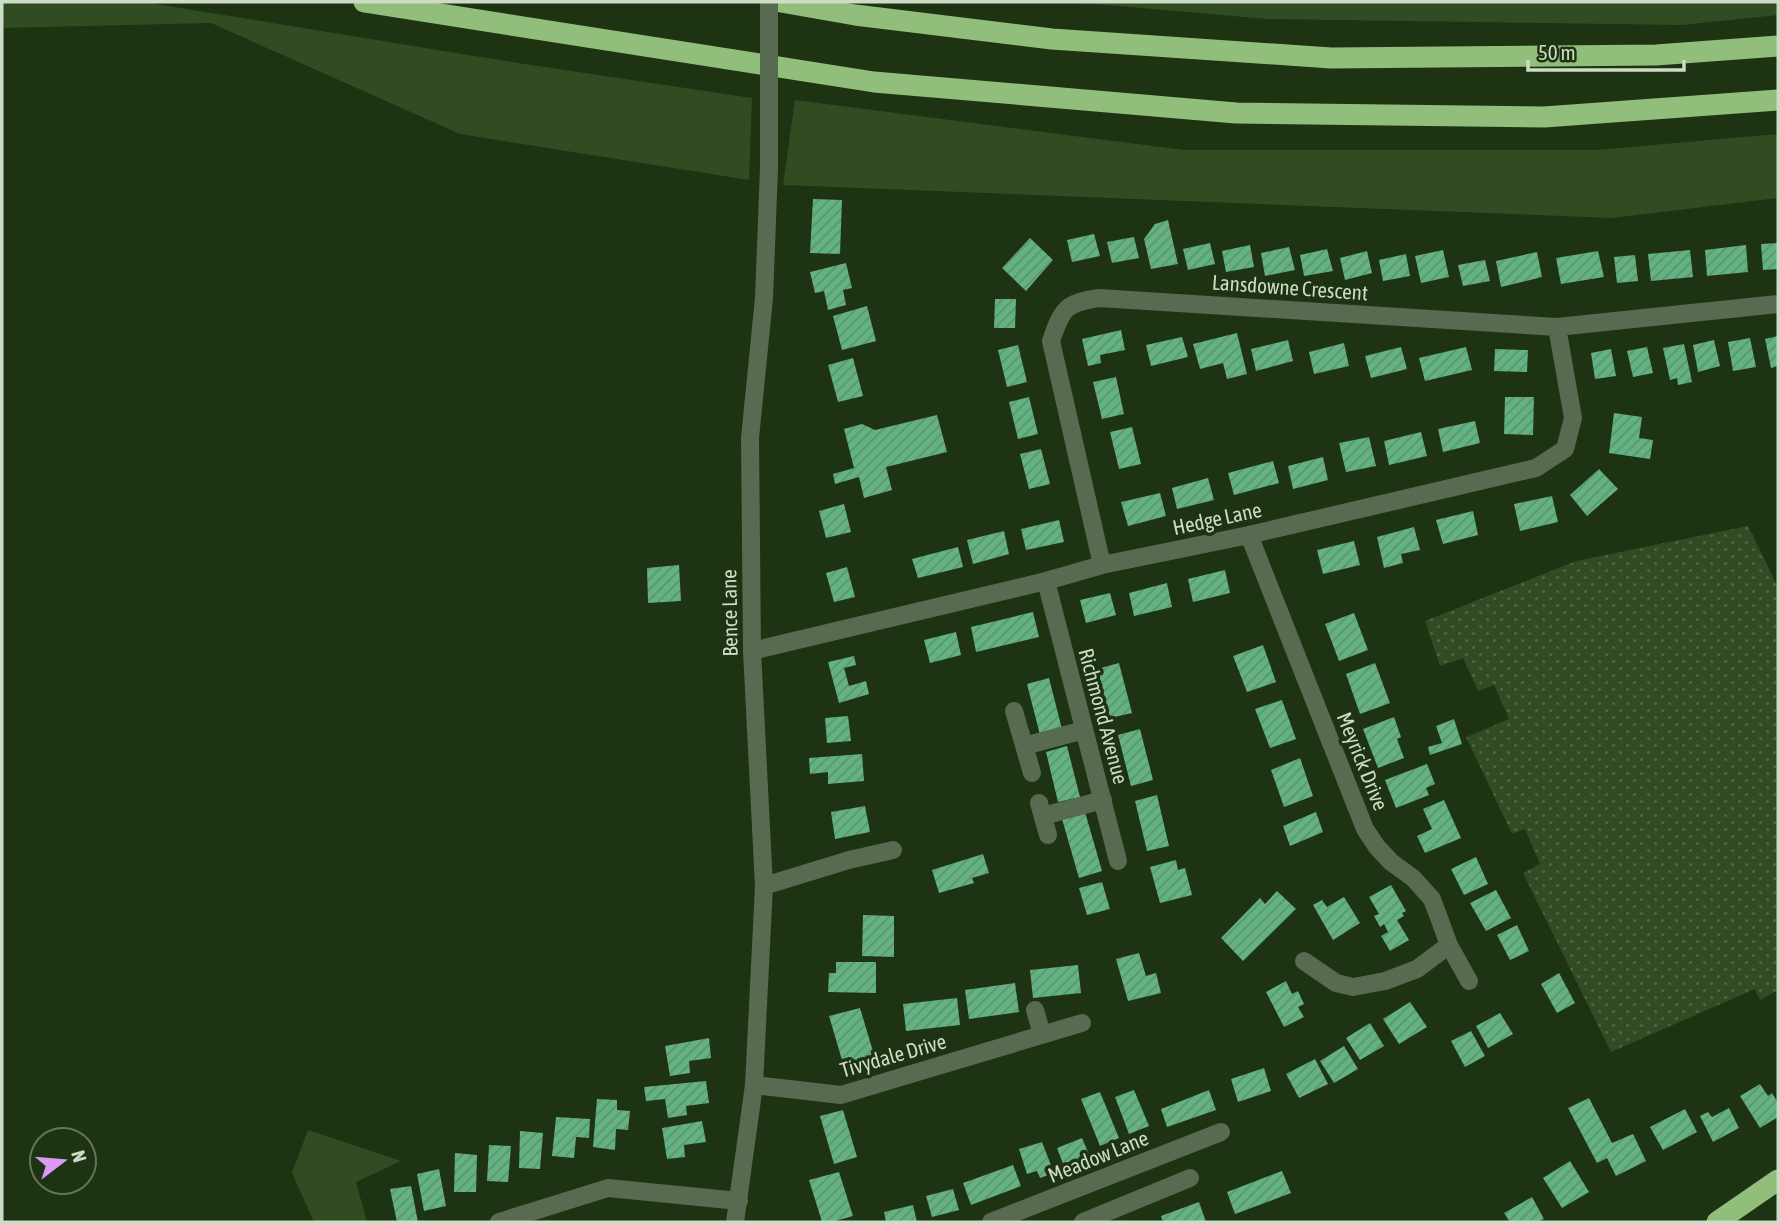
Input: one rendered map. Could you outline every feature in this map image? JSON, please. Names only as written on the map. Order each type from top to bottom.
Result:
[{"type":"highway","points":[[363,2],[874,82],[1236,113],[1545,117],[1778,100]]},
{"type":"highway","points":[[781,2],[855,15],[1052,39],[1331,58],[1656,55],[1778,46]]},
{"type":"highway","points":[[1717,1222],[1778,1180]]},
{"type":"street","name":"Bence Lane","points":[[735,1222],[754,1085],[764,886],[752,651],[750,438],[764,298],[769,168],[769,2]]},
{"type":"street","name":"Lansdowne Crescent","points":[[1102,565],[1051,341],[1060,315],[1076,301],[1099,298],[1557,327],[1778,304]]},
{"type":"street","name":"Hedge Lane","points":[[752,651],[1046,581],[1102,565],[1249,535],[1536,468],[1565,449],[1573,418],[1557,327]]},
{"type":"street","name":"Meyrick Drive","points":[[1249,535],[1365,829],[1391,862],[1413,878],[1432,899],[1449,945],[1469,981]]},
{"type":"street","name":"Richmond Avenue","points":[[1046,581],[1118,861]]},
{"type":"street","points":[[1014,711],[1032,774]]},
{"type":"street","points":[[1024,746],[1084,730]]},
{"type":"street","points":[[1048,835],[1041,809],[1103,800]]},
{"type":"street","points":[[764,886],[849,860],[893,850]]},
{"type":"street","points":[[1304,961],[1336,983],[1353,987],[1385,981],[1417,969],[1449,945]]},
{"type":"street","points":[[1035,1010],[1042,1034]]},
{"type":"street","name":"Tivydale Drive","points":[[754,1085],[841,1095],[1082,1023]]},
{"type":"street","name":"Meadow Lane","points":[[991,1222],[1221,1132]]},
{"type":"street","points":[[1083,1222],[1189,1178]]},
{"type":"street","points":[[499,1222],[608,1188],[739,1201]]},
{"type":"green space","points":[[2,2],[144,2],[752,98],[749,180],[460,134],[211,23],[2,28]]},
{"type":"green space","points":[[1072,2],[1778,2],[1778,15],[1682,25],[1267,19]]},
{"type":"green space","points":[[795,100],[1184,150],[1596,150],[1778,134],[1778,198],[1612,218],[783,185]]},
{"type":"green space","points":[[1748,526],[1778,587],[1778,990],[1760,1000],[1755,989],[1611,1052],[1523,873],[1540,864],[1525,829],[1512,834],[1466,737],[1509,719],[1494,685],[1478,691],[1463,658],[1440,666],[1425,621],[1576,561]]},
{"type":"green space","points":[[308,1130],[401,1161],[356,1182],[367,1222],[314,1222],[292,1173]]},
{"type":"building","points":[[813,199],[842,200],[840,254],[810,253]]},
{"type":"building","points":[[1168,220],[1178,264],[1151,269],[1144,239],[1155,224]]},
{"type":"building","points":[[1094,234],[1100,256],[1072,262],[1067,240]]},
{"type":"building","points":[[1134,237],[1139,258],[1112,263],[1107,242]]},
{"type":"building","points":[[1030,238],[1053,260],[1026,291],[1002,268]]},
{"type":"building","points":[[1210,243],[1215,264],[1188,270],[1183,249]]},
{"type":"building","points":[[1778,243],[1778,269],[1763,270],[1761,244]]},
{"type":"building","points":[[1250,245],[1254,267],[1226,272],[1222,251]]},
{"type":"building","points":[[1746,245],[1748,272],[1707,276],[1705,250]]},
{"type":"building","points":[[1289,247],[1295,270],[1265,276],[1261,253]]},
{"type":"building","points":[[1327,249],[1333,271],[1304,276],[1300,255]]},
{"type":"building","points":[[1443,250],[1449,277],[1421,283],[1415,256]]},
{"type":"building","points":[[1690,250],[1693,277],[1651,281],[1648,254]]},
{"type":"building","points":[[1367,251],[1372,273],[1345,280],[1340,258]]},
{"type":"building","points":[[1598,251],[1604,277],[1561,284],[1556,258]]},
{"type":"building","points":[[1537,252],[1542,277],[1501,287],[1496,261]]},
{"type":"building","points":[[1406,254],[1410,276],[1383,281],[1379,260]]},
{"type":"building","points":[[1635,255],[1638,281],[1617,283],[1614,257]]},
{"type":"building","points":[[1485,260],[1490,281],[1463,286],[1458,265]]},
{"type":"building","points":[[846,263],[852,288],[843,290],[846,305],[828,310],[824,291],[815,293],[810,272]]},
{"type":"building","points":[[995,299],[1016,299],[1015,328],[994,328]]},
{"type":"building","points":[[867,306],[876,341],[842,350],[833,316]]},
{"type":"building","points":[[1121,330],[1125,350],[1100,355],[1101,363],[1088,366],[1082,339]]},
{"type":"building","points":[[1237,333],[1247,374],[1227,379],[1223,363],[1200,369],[1193,344]]},
{"type":"building","points":[[1778,336],[1778,366],[1771,368],[1765,339]]},
{"type":"building","points":[[1182,337],[1188,357],[1151,366],[1146,345]]},
{"type":"building","points":[[1750,338],[1756,367],[1733,371],[1728,342]]},
{"type":"building","points":[[1288,340],[1293,361],[1256,371],[1251,349]]},
{"type":"building","points":[[1714,340],[1720,366],[1698,372],[1693,345]]},
{"type":"building","points":[[1344,343],[1349,366],[1314,374],[1309,352]]},
{"type":"building","points":[[1684,344],[1692,382],[1678,385],[1677,378],[1670,380],[1663,348]]},
{"type":"building","points":[[1018,345],[1027,382],[1007,387],[998,350]]},
{"type":"building","points":[[1401,347],[1407,369],[1371,378],[1365,356]]},
{"type":"building","points":[[1466,347],[1472,370],[1425,381],[1419,358]]},
{"type":"building","points":[[1647,347],[1653,373],[1633,377],[1627,351]]},
{"type":"building","points":[[1495,349],[1528,350],[1527,372],[1494,371]]},
{"type":"building","points":[[1611,349],[1616,376],[1595,379],[1591,353]]},
{"type":"building","points":[[853,358],[863,396],[838,402],[828,365]]},
{"type":"building","points":[[1116,377],[1124,414],[1102,419],[1093,382]]},
{"type":"building","points":[[1029,397],[1038,434],[1018,439],[1009,402]]},
{"type":"building","points":[[1505,397],[1534,397],[1533,435],[1504,434]]},
{"type":"building","points":[[1614,413],[1642,417],[1639,438],[1653,440],[1650,459],[1609,453]]},
{"type":"building","points":[[937,415],[947,452],[886,467],[892,490],[864,498],[859,477],[835,484],[833,474],[854,468],[844,429],[862,424],[875,430]]},
{"type":"building","points":[[1475,421],[1480,443],[1443,452],[1438,429]]},
{"type":"building","points":[[1132,427],[1141,464],[1119,469],[1110,432]]},
{"type":"building","points":[[1421,432],[1427,456],[1389,465],[1384,441]]},
{"type":"building","points":[[1369,437],[1376,466],[1346,472],[1339,443]]},
{"type":"building","points":[[1041,449],[1050,484],[1029,489],[1020,454]]},
{"type":"building","points":[[1323,457],[1328,480],[1293,489],[1288,466]]},
{"type":"building","points":[[1273,461],[1279,483],[1234,495],[1228,473]]},
{"type":"building","points":[[1599,469],[1618,489],[1587,516],[1570,495]]},
{"type":"building","points":[[1208,478],[1214,500],[1177,509],[1172,488]]},
{"type":"building","points":[[1160,493],[1166,516],[1128,526],[1121,502]]},
{"type":"building","points":[[1552,496],[1558,522],[1520,531],[1514,504]]},
{"type":"building","points":[[844,504],[851,532],[826,538],[819,511]]},
{"type":"building","points":[[1473,511],[1478,535],[1443,544],[1436,520]]},
{"type":"building","points":[[1059,520],[1064,542],[1026,550],[1021,529]]},
{"type":"building","points":[[1414,527],[1420,550],[1401,554],[1403,563],[1384,568],[1377,537]]},
{"type":"building","points":[[1004,531],[1009,554],[973,564],[967,540]]},
{"type":"building","points":[[1354,541],[1360,565],[1323,574],[1317,550]]},
{"type":"building","points":[[958,547],[963,567],[918,578],[912,559]]},
{"type":"building","points":[[679,565],[681,601],[648,603],[647,568]]},
{"type":"building","points":[[847,567],[855,597],[834,602],[826,573]]},
{"type":"building","points":[[1225,570],[1230,593],[1193,602],[1188,579]]},
{"type":"building","points":[[1167,583],[1172,607],[1134,616],[1129,593]]},
{"type":"building","points":[[1110,593],[1116,615],[1086,623],[1080,600]]},
{"type":"building","points":[[1033,612],[1039,637],[976,652],[971,627]]},
{"type":"building","points":[[1354,613],[1368,650],[1339,661],[1325,624]]},
{"type":"building","points":[[956,632],[961,655],[930,663],[924,640]]},
{"type":"building","points":[[1263,645],[1276,682],[1247,692],[1233,656]]},
{"type":"building","points":[[854,656],[856,665],[844,668],[849,686],[866,681],[869,694],[839,703],[828,662]]},
{"type":"building","points":[[1119,663],[1132,713],[1110,718],[1097,669]]},
{"type":"building","points":[[1375,663],[1390,703],[1360,714],[1346,674]]},
{"type":"building","points":[[1049,678],[1062,729],[1040,735],[1027,684]]},
{"type":"building","points":[[1282,700],[1296,739],[1270,748],[1255,709]]},
{"type":"building","points":[[848,716],[851,741],[827,743],[825,718]]},
{"type":"building","points":[[1394,717],[1401,737],[1397,739],[1404,758],[1378,768],[1363,729]]},
{"type":"building","points":[[1454,719],[1462,744],[1430,755],[1428,747],[1442,743],[1436,726]]},
{"type":"building","points":[[1140,729],[1153,780],[1131,786],[1118,735]]},
{"type":"building","points":[[1067,746],[1080,797],[1058,802],[1046,752]]},
{"type":"building","points":[[862,754],[864,781],[828,784],[828,772],[810,774],[809,758]]},
{"type":"building","points":[[1300,758],[1313,796],[1284,807],[1271,770]]},
{"type":"building","points":[[1427,764],[1435,784],[1426,788],[1429,795],[1396,808],[1385,780]]},
{"type":"building","points":[[1157,795],[1169,846],[1147,851],[1135,801]]},
{"type":"building","points":[[1444,800],[1461,838],[1425,853],[1417,836],[1432,829],[1423,809]]},
{"type":"building","points":[[865,806],[870,832],[835,839],[831,812]]},
{"type":"building","points":[[1085,812],[1102,871],[1079,878],[1062,819]]},
{"type":"building","points":[[1316,812],[1323,832],[1290,846],[1283,826]]},
{"type":"building","points":[[983,854],[989,873],[972,878],[974,883],[939,893],[932,870]]},
{"type":"building","points":[[1476,857],[1488,884],[1464,895],[1451,869]]},
{"type":"building","points":[[1176,860],[1178,870],[1185,868],[1192,895],[1160,903],[1150,867]]},
{"type":"building","points":[[1102,882],[1110,909],[1087,915],[1079,888]]},
{"type":"building","points":[[1391,885],[1406,911],[1402,913],[1404,916],[1397,920],[1409,940],[1390,951],[1381,936],[1388,932],[1384,924],[1380,927],[1374,916],[1379,914],[1369,897]]},
{"type":"building","points":[[1496,890],[1511,918],[1486,931],[1470,903]]},
{"type":"building","points":[[1277,891],[1296,909],[1243,961],[1221,938],[1260,898],[1265,904]]},
{"type":"building","points":[[1344,897],[1360,923],[1333,940],[1313,905],[1322,900],[1327,907]]},
{"type":"building","points":[[863,915],[894,916],[894,957],[862,956]]},
{"type":"building","points":[[1517,925],[1529,951],[1510,960],[1497,935]]},
{"type":"building","points":[[1139,953],[1146,976],[1156,973],[1161,993],[1128,1001],[1116,959]]},
{"type":"building","points":[[836,962],[876,962],[876,993],[828,992],[829,973],[836,973]]},
{"type":"building","points":[[1078,965],[1081,993],[1033,998],[1030,970]]},
{"type":"building","points":[[1559,973],[1575,1003],[1557,1013],[1541,984]]},
{"type":"building","points":[[1286,981],[1292,994],[1298,991],[1304,1004],[1298,1007],[1304,1017],[1284,1027],[1266,992]]},
{"type":"building","points":[[1015,983],[1019,1012],[969,1019],[965,990]]},
{"type":"building","points":[[957,998],[960,1025],[906,1031],[903,1004]]},
{"type":"building","points":[[1410,1002],[1427,1027],[1399,1044],[1383,1019]]},
{"type":"building","points":[[860,1008],[878,1068],[847,1077],[829,1016]]},
{"type":"building","points":[[1500,1013],[1513,1034],[1488,1048],[1476,1026]]},
{"type":"building","points":[[1370,1023],[1384,1046],[1360,1060],[1346,1038]]},
{"type":"building","points":[[1471,1031],[1485,1056],[1465,1067],[1451,1041]]},
{"type":"building","points":[[709,1038],[711,1058],[689,1061],[690,1073],[670,1076],[665,1046]]},
{"type":"building","points":[[1344,1046],[1358,1069],[1334,1083],[1320,1061]]},
{"type":"building","points":[[1315,1059],[1328,1084],[1299,1098],[1286,1074]]},
{"type":"building","points":[[1264,1068],[1271,1091],[1238,1102],[1231,1079]]},
{"type":"building","points":[[706,1081],[709,1103],[686,1106],[687,1115],[668,1118],[665,1099],[646,1101],[644,1087]]},
{"type":"building","points":[[1760,1084],[1768,1096],[1772,1093],[1778,1103],[1778,1117],[1760,1128],[1740,1096]]},
{"type":"building","points":[[1134,1090],[1149,1126],[1129,1134],[1115,1097]]},
{"type":"building","points":[[1209,1090],[1216,1110],[1167,1127],[1161,1109]]},
{"type":"building","points":[[1100,1092],[1119,1138],[1100,1146],[1081,1099]]},
{"type":"building","points":[[1589,1098],[1612,1143],[1633,1134],[1646,1161],[1616,1176],[1607,1158],[1597,1163],[1568,1108]]},
{"type":"building","points":[[597,1099],[617,1100],[617,1110],[630,1111],[628,1130],[616,1129],[615,1150],[593,1147]]},
{"type":"building","points":[[1729,1108],[1739,1128],[1713,1142],[1700,1116],[1708,1112],[1712,1117]]},
{"type":"building","points":[[1685,1109],[1697,1132],[1663,1150],[1650,1127]]},
{"type":"building","points":[[843,1110],[857,1157],[834,1164],[820,1116]]},
{"type":"building","points":[[556,1117],[590,1119],[589,1138],[576,1137],[574,1158],[552,1156]]},
{"type":"building","points":[[702,1121],[706,1142],[684,1145],[685,1157],[667,1159],[662,1128]]},
{"type":"building","points":[[520,1131],[543,1133],[540,1169],[519,1168]]},
{"type":"building","points":[[1082,1138],[1091,1159],[1065,1169],[1057,1148]]},
{"type":"building","points":[[1042,1142],[1054,1173],[1040,1178],[1037,1171],[1027,1174],[1019,1149]]},
{"type":"building","points":[[489,1145],[511,1146],[508,1182],[487,1181]]},
{"type":"building","points":[[455,1153],[477,1155],[476,1192],[454,1192]]},
{"type":"building","points":[[1570,1161],[1589,1192],[1562,1208],[1543,1178]]},
{"type":"building","points":[[1013,1165],[1021,1186],[971,1205],[963,1183]]},
{"type":"building","points":[[439,1169],[446,1206],[424,1211],[417,1174]]},
{"type":"building","points":[[1282,1171],[1291,1193],[1235,1214],[1227,1192]]},
{"type":"building","points":[[839,1172],[853,1216],[822,1222],[809,1180]]},
{"type":"building","points":[[411,1186],[418,1222],[397,1222],[390,1189]]},
{"type":"building","points":[[953,1189],[959,1210],[932,1217],[926,1196]]},
{"type":"building","points":[[1532,1197],[1544,1219],[1538,1222],[1510,1222],[1504,1213]]},
{"type":"building","points":[[1199,1202],[1206,1222],[1163,1222],[1161,1216]]},
{"type":"building","points":[[913,1205],[917,1222],[886,1222],[884,1212]]}]
